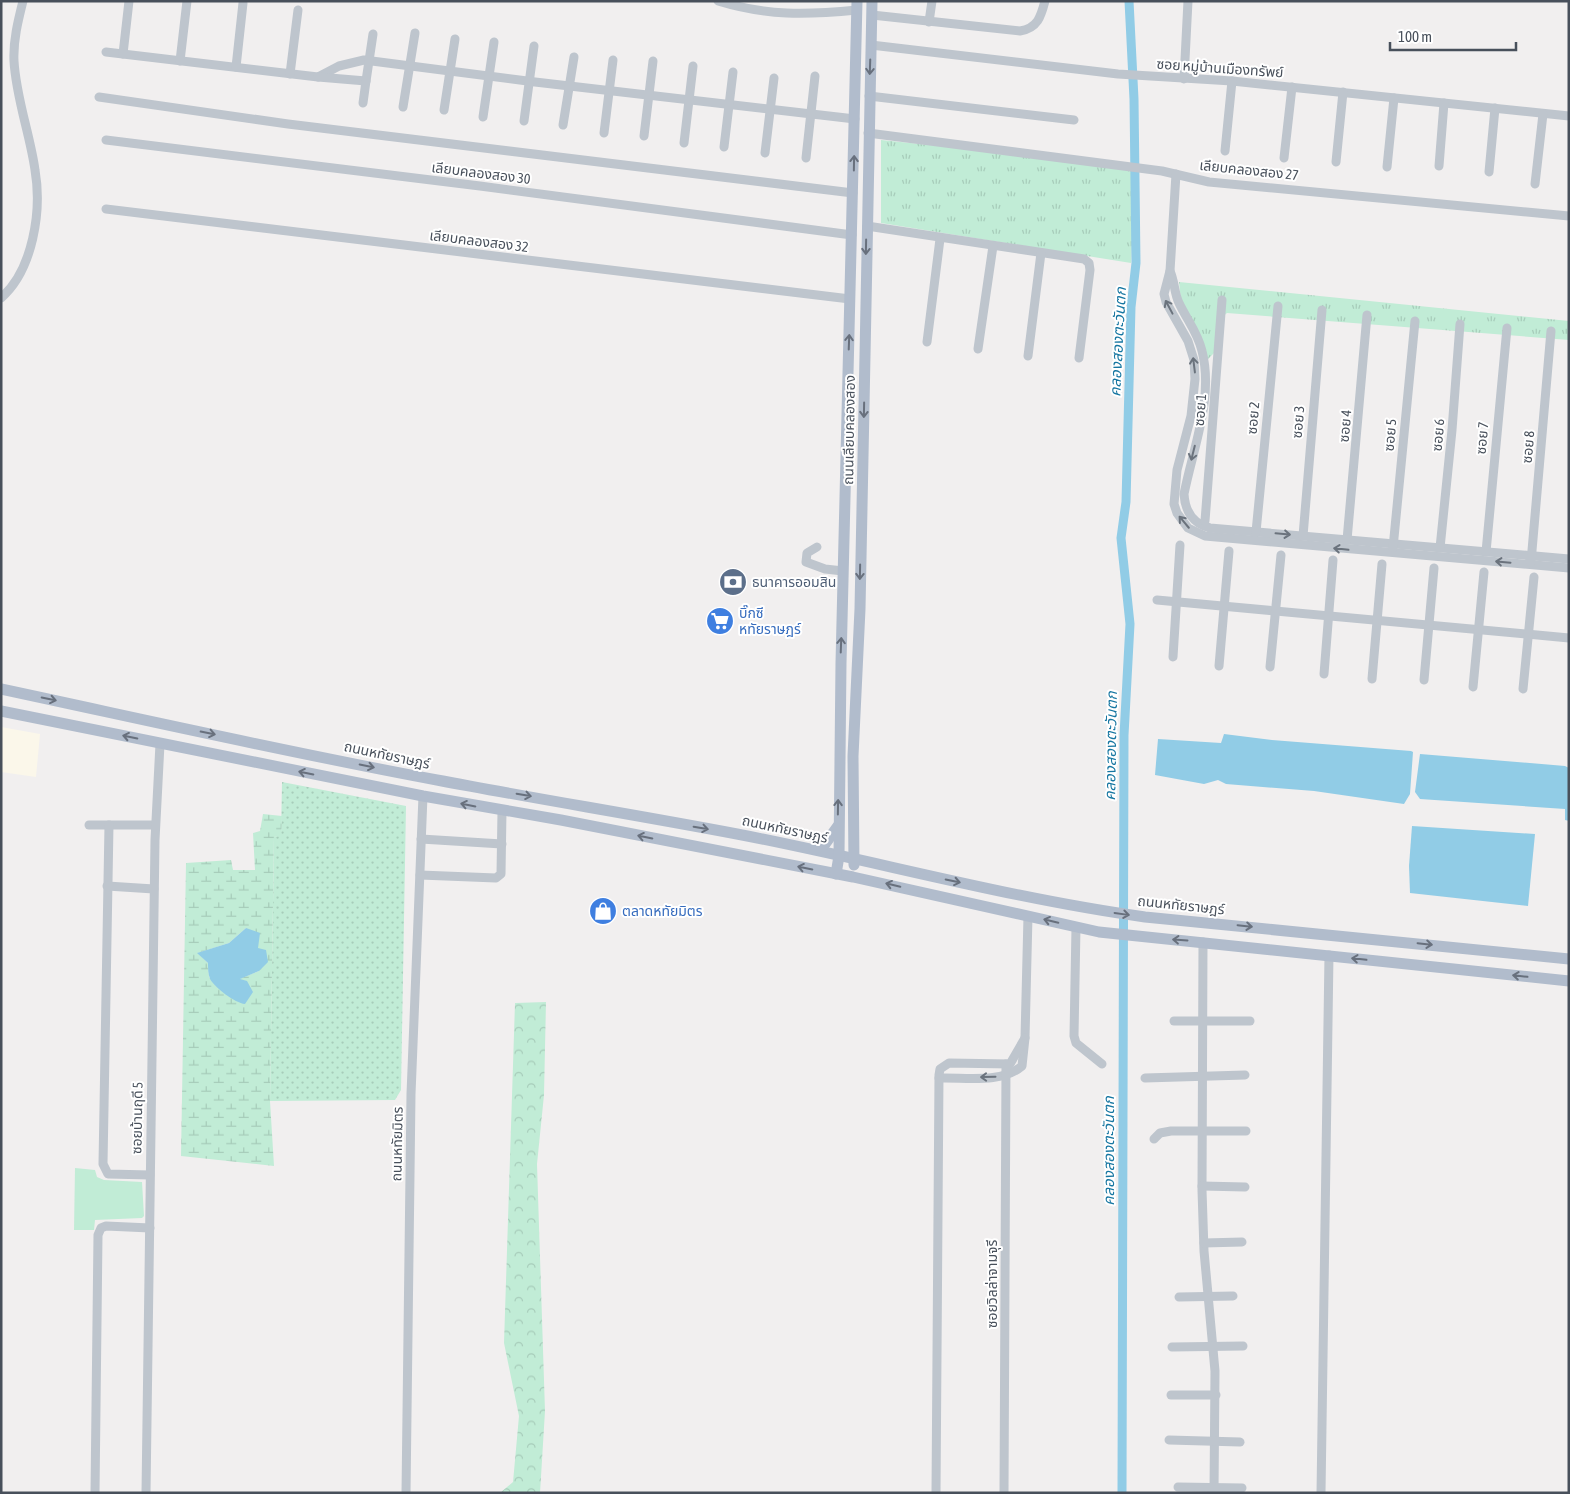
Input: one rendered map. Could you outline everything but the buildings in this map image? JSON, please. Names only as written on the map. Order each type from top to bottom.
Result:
[{"type":"main road","name":"ถนนเลียบคลองสอง","points":[[853,877],[853,756],[860,617],[872,1]]},
{"type":"main road","name":"ถนนเลียบคลองสอง","points":[[836,874],[839,856],[843,571],[857,6]]},
{"type":"main road","points":[[846,447],[864,447]]},
{"type":"main road","name":"ถนนหทัยราษฎร์","points":[[1,689],[424,778],[591,806],[814,849],[869,863],[1099,911],[1569,959]]},
{"type":"main road","points":[[1,711],[423,796],[561,820],[853,877],[1099,932],[1569,981]]},
{"type":"main road","points":[[423,796],[424,778]]},
{"type":"main road","points":[[814,849],[825,844],[838,826]]},
{"type":"main road","points":[[852,835],[858,848],[869,863]]},
{"type":"street","points":[[1,298],[21,274],[30,251],[36,209],[36,173],[20,107],[14,63],[14,44],[23,1]]},
{"type":"street","points":[[123,54],[129,1]]},
{"type":"street","points":[[180,61],[187,1]]},
{"type":"street","points":[[718,1],[756,12],[818,14],[857,6]]},
{"type":"street","points":[[929,22],[932,1]]},
{"type":"street","points":[[872,15],[929,22],[1029,30],[1040,19],[1045,1]]},
{"type":"street","points":[[1184,79],[1188,1]]},
{"type":"street","points":[[236,67],[243,3]]},
{"type":"street","points":[[290,74],[298,10]]},
{"type":"street","points":[[403,108],[415,33]]},
{"type":"street","points":[[363,103],[374,34]]},
{"type":"street","points":[[444,110],[455,39]]},
{"type":"street","points":[[483,117],[494,42]]},
{"type":"street","name":"ซอย หมู่บ้านเมืองทรัพย์","points":[[871,45],[1118,74],[1232,81],[1569,116]]},
{"type":"street","points":[[524,121],[534,46]]},
{"type":"street","points":[[106,52],[366,82]]},
{"type":"street","points":[[563,125],[574,57]]},
{"type":"street","points":[[318,77],[339,66],[369,60],[530,82],[855,119]]},
{"type":"street","points":[[604,133],[614,60]]},
{"type":"street","points":[[644,136],[653,61]]},
{"type":"street","points":[[684,143],[693,66]]},
{"type":"street","points":[[724,147],[733,72]]},
{"type":"street","points":[[806,158],[815,76]]},
{"type":"street","points":[[765,153],[774,78]]},
{"type":"street","points":[[1225,151],[1232,81]]},
{"type":"street","points":[[1284,158],[1292,87]]},
{"type":"street","points":[[1336,162],[1343,92]]},
{"type":"street","points":[[869,96],[1074,120]]},
{"type":"street","points":[[100,97],[288,124],[853,193]]},
{"type":"street","points":[[1387,167],[1394,98]]},
{"type":"street","points":[[1439,166],[1444,103]]},
{"type":"street","points":[[1489,172],[1495,108]]},
{"type":"street","points":[[1535,184],[1543,114]]},
{"type":"street","name":"เลียบคลองสอง 27","points":[[868,133],[1176,174],[1209,182],[1569,216]]},
{"type":"street","name":"เลียบคลองสอง 30","points":[[106,140],[480,186],[852,235]]},
{"type":"street","points":[[1176,174],[1170,271],[1164,285],[1166,302],[1188,341],[1194,360],[1195,379],[1191,416],[1177,470],[1174,493],[1177,513],[1188,528],[1205,536],[1532,560],[1569,559]]},
{"type":"street","name":"เลียบคลองสอง 32","points":[[106,209],[850,299]]},
{"type":"street","points":[[867,226],[940,239],[1084,259],[1089,262],[1090,270],[1079,358]]},
{"type":"street","points":[[927,342],[940,239]]},
{"type":"street","points":[[978,349],[993,246]]},
{"type":"street","points":[[1028,356],[1041,253]]},
{"type":"street","points":[[1170,271],[1176,282],[1179,303],[1198,337],[1205,372],[1202,415],[1184,494],[1186,508],[1193,519],[1204,527],[1347,540],[1393,549],[1440,548],[1486,552],[1569,568]]},
{"type":"street","name":"ซอย 1","points":[[1205,521],[1222,300]]},
{"type":"street","name":"ซอย 2","points":[[1256,532],[1278,306]]},
{"type":"street","name":"ซอย 3","points":[[1303,536],[1322,310]]},
{"type":"street","name":"ซอย 4","points":[[1347,540],[1368,315]]},
{"type":"street","name":"ซอย 5","points":[[1393,549],[1414,320]]},
{"type":"street","name":"ซอย 6","points":[[1440,548],[1460,324]]},
{"type":"street","name":"ซอย 7","points":[[1486,552],[1507,328]]},
{"type":"street","name":"ซอย 8","points":[[1532,560],[1551,331]]},
{"type":"street","points":[[1188,341],[1198,337]]},
{"type":"street","points":[[1191,416],[1214,411]]},
{"type":"street","points":[[1173,657],[1180,545]]},
{"type":"street","points":[[817,547],[807,553],[806,562],[825,569],[843,571]]},
{"type":"street","points":[[1219,666],[1229,551]]},
{"type":"street","points":[[1270,667],[1281,555]]},
{"type":"street","points":[[1324,674],[1333,560]]},
{"type":"street","points":[[1372,679],[1382,564]]},
{"type":"street","points":[[1424,680],[1434,568]]},
{"type":"street","points":[[1473,687],[1484,572]]},
{"type":"street","points":[[1523,689],[1534,577]]},
{"type":"street","points":[[1157,600],[1569,638]]},
{"type":"street","name":"ซอยบ้านฤดี 5","points":[[146,1493],[155,825],[160,744]]},
{"type":"street","name":"ถนนหทัยมิตร","points":[[406,1493],[411,1094],[423,796]]},
{"type":"street","points":[[420,875],[496,878],[501,874],[502,811]]},
{"type":"street","points":[[89,825],[155,825]]},
{"type":"street","points":[[109,825],[103,1164],[108,1174],[150,1175]]},
{"type":"street","points":[[421,839],[502,844]]},
{"type":"street","points":[[107,886],[154,889]]},
{"type":"street","points":[[939,1078],[1006,1076],[1013,1074],[1022,1066],[1025,1038],[1028,916]]},
{"type":"street","points":[[1076,927],[1074,1036],[1076,1043],[1102,1064]]},
{"type":"street","points":[[1203,942],[1202,1186],[1204,1242],[1214,1347],[1216,1395],[1214,1490]]},
{"type":"street","points":[[1321,1493],[1329,955]]},
{"type":"street","points":[[1174,1022],[1250,1021]]},
{"type":"street","points":[[936,1493],[940,1069],[949,1063],[1006,1064],[1013,1061],[1025,1038]]},
{"type":"street","name":"ซอยวิลล่าจามจุรี","points":[[1004,1493],[1006,1064]]},
{"type":"street","points":[[1145,1078],[1245,1075]]},
{"type":"street","points":[[1154,1139],[1160,1132],[1171,1131],[1246,1131]]},
{"type":"street","points":[[1202,1186],[1245,1186]]},
{"type":"street","points":[[95,1493],[98,1235],[101,1228],[106,1226],[150,1228]]},
{"type":"street","points":[[1204,1242],[1242,1242]]},
{"type":"street","points":[[1179,1297],[1233,1296]]},
{"type":"street","points":[[1172,1347],[1243,1346]]},
{"type":"street","points":[[1170,1395],[1216,1395]]},
{"type":"street","points":[[1169,1440],[1240,1442]]},
{"type":"street","points":[[1178,1487],[1214,1490],[1242,1488]]},
{"type":"shaded area","points":[[1,727],[40,734],[36,777],[1,772]]},
{"type":"green space","points":[[881,140],[1135,166],[1131,263],[881,223]]},
{"type":"green space","points":[[1179,282],[1569,321],[1569,340],[1227,313],[1221,318],[1214,353],[1208,359],[1181,301]]},
{"type":"green space","points":[[282,782],[406,806],[401,1090],[395,1100],[270,1101],[274,837],[281,835]]},
{"type":"green space","points":[[263,814],[282,816],[281,836],[274,837],[270,1101],[274,1166],[181,1156],[186,863],[231,860],[233,870],[255,870],[253,833],[260,831]],"holes":[[[246,928],[258,948],[259,971],[239,979],[228,994],[216,986],[209,977],[208,963],[198,953],[229,943]]]},
{"type":"green space","points":[[546,1002],[544,1095],[537,1164],[545,1411],[540,1493],[500,1493],[513,1482],[519,1416],[504,1343],[515,1003]]},
{"type":"green space","points":[[75,1168],[95,1170],[97,1177],[104,1180],[142,1182],[144,1216],[142,1218],[95,1220],[94,1230],[74,1230]]},
{"type":"water","points":[[1224,734],[1272,740],[1411,751],[1413,752],[1410,794],[1404,804],[1314,791],[1226,784],[1218,780],[1204,784],[1155,775],[1158,739],[1221,743]]},
{"type":"water","points":[[1420,754],[1565,766],[1569,768],[1569,821],[1565,820],[1565,809],[1420,799],[1415,792]]},
{"type":"water","points":[[1412,826],[1535,834],[1528,906],[1410,893],[1409,866]]},
{"type":"water","points":[[246,928],[260,933],[258,948],[266,950],[268,962],[259,971],[240,979],[247,981],[253,992],[245,1004],[231,998],[216,987],[208,973],[208,963],[197,953],[229,943]]},
{"type":"waterway","name":"คลองสองตะวันตก","points":[[1122,1493],[1124,735],[1130,624],[1121,538],[1126,502],[1131,307],[1136,263],[1134,99],[1129,1]]},
{"type":"place","name":"ธนาคารออมสิน","points":[[733,582]]},
{"type":"place","name":"บิ๊กซี หทัยราษฎร์","points":[[720,621]]},
{"type":"place","name":"ตลาดหทัยมิตร","points":[[603,911]]}]
